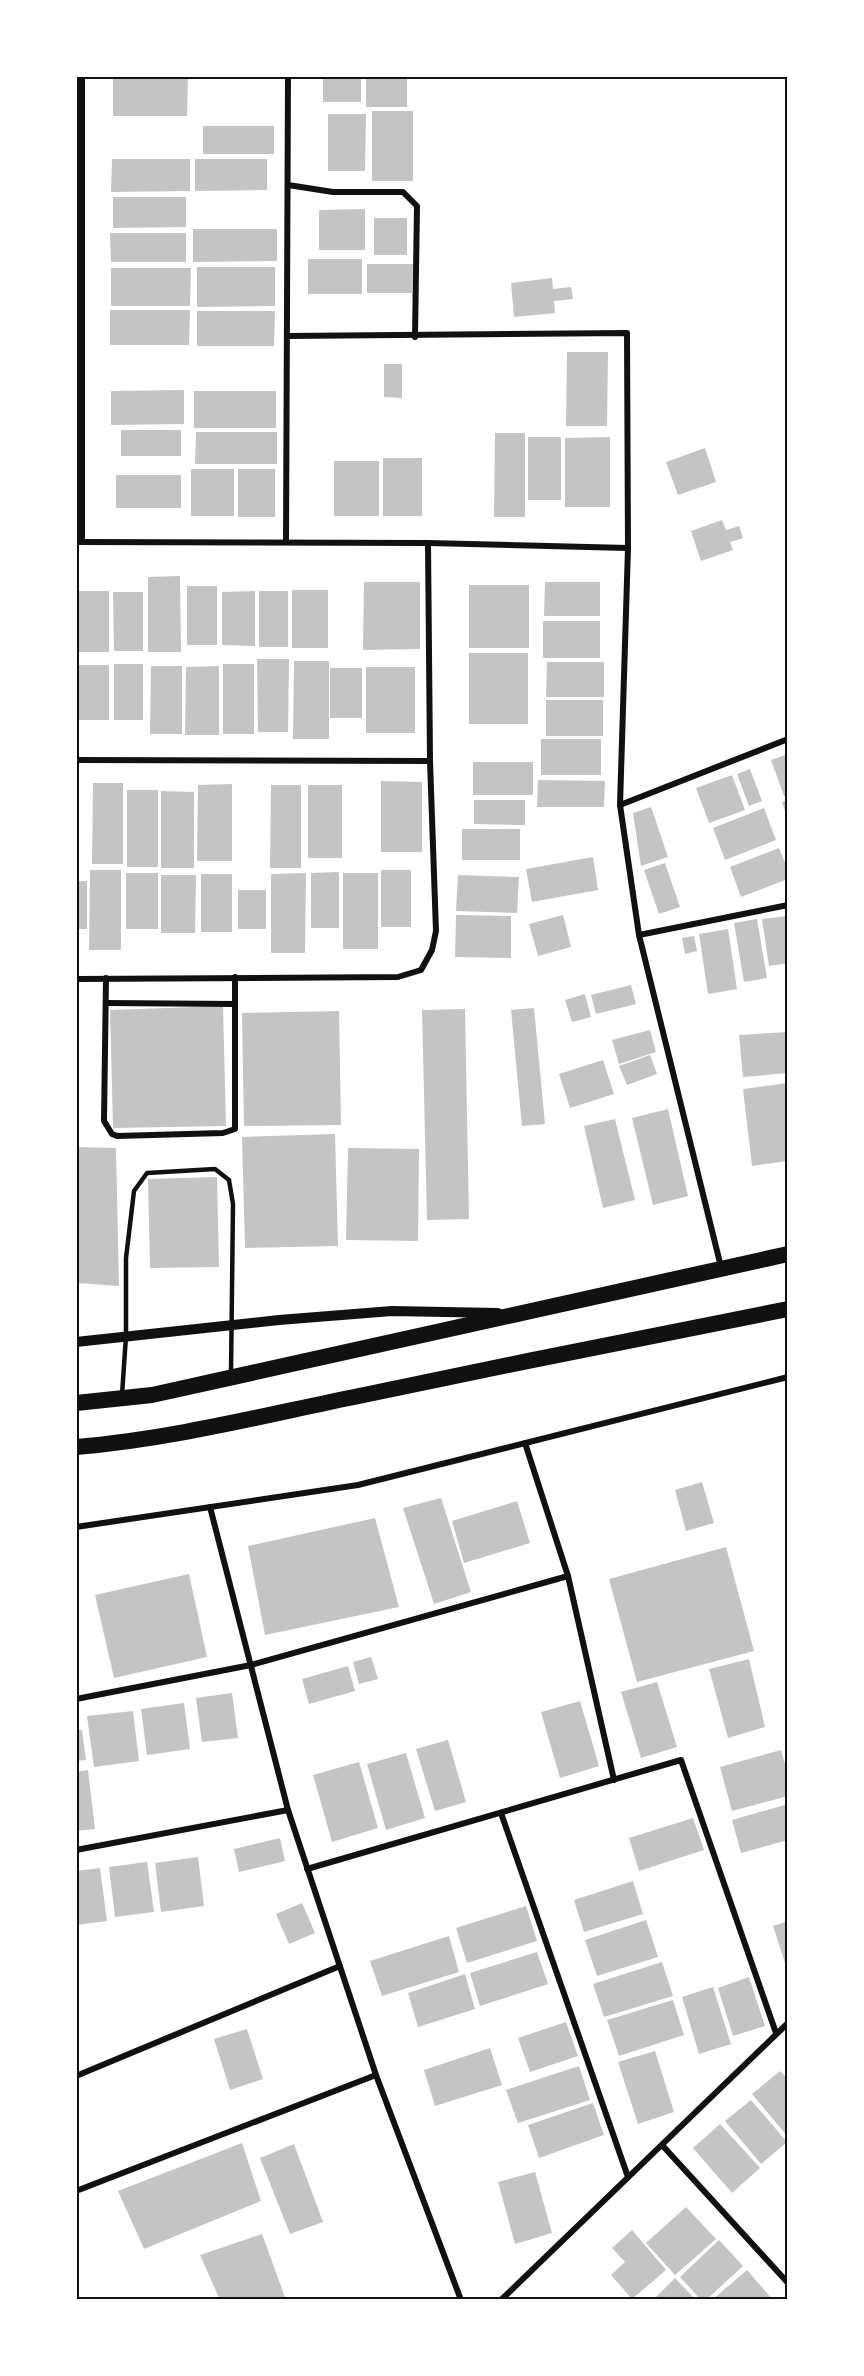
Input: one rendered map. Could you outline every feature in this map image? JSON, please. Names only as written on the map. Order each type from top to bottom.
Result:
[{"type":"highway","points":[[76,1403],[152,1395],[788,1254]]},
{"type":"highway","points":[[76,1447],[182,1432],[529,1360],[788,1310]]},
{"type":"street","points":[[82,76],[79,542],[428,543],[628,548]]},
{"type":"street","points":[[286,542],[288,76]]},
{"type":"street","points":[[288,185],[333,192],[403,192],[417,206],[415,336]]},
{"type":"street","points":[[287,336],[627,333],[628,548],[620,805],[639,934],[721,1268]]},
{"type":"street","points":[[76,979],[398,976],[421,970],[432,950],[436,931],[430,761],[428,543]]},
{"type":"street","points":[[620,805],[788,739]]},
{"type":"street","points":[[76,760],[430,761]]},
{"type":"street","points":[[639,934],[788,905]]},
{"type":"street","points":[[106,978],[104,1121],[112,1134],[117,1136],[223,1133],[235,1129],[235,977]]},
{"type":"street","points":[[106,1003],[234,1004]]},
{"type":"street","points":[[76,1342],[392,1311],[516,1313]]},
{"type":"street","points":[[76,1527],[358,1485],[788,1377]]},
{"type":"street","points":[[525,1443],[568,1576],[614,1780]]},
{"type":"street","points":[[210,1507],[288,1810],[376,2075],[461,2300]]},
{"type":"street","points":[[76,1699],[250,1665],[568,1576]]},
{"type":"street","points":[[307,1869],[681,1760],[776,2033]]},
{"type":"street","points":[[76,1850],[288,1810]]},
{"type":"street","points":[[501,1813],[627,2177]]},
{"type":"street","points":[[76,2076],[340,1966]]},
{"type":"street","points":[[501,2300],[788,2023]]},
{"type":"street","points":[[76,2191],[376,2075]]},
{"type":"street","points":[[662,2145],[788,2283]]},
{"type":"lane","points":[[122,1398],[126,1336],[126,1258],[134,1191],[147,1173],[215,1169],[229,1180],[232,1204],[231,1377]]},
{"type":"building","points":[[113,76],[188,76],[187,116],[113,116]]},
{"type":"building","points":[[323,76],[361,76],[361,102],[323,102]]},
{"type":"building","points":[[366,76],[407,76],[407,107],[366,107]]},
{"type":"building","points":[[372,111],[413,111],[413,181],[372,181]]},
{"type":"building","points":[[328,114],[366,114],[365,171],[328,171]]},
{"type":"building","points":[[203,126],[274,126],[274,154],[203,154]]},
{"type":"building","points":[[112,159],[190,159],[190,191],[111,192]]},
{"type":"building","points":[[195,159],[267,159],[267,190],[195,191]]},
{"type":"building","points":[[113,197],[186,197],[186,227],[113,228]]},
{"type":"building","points":[[365,209],[365,250],[319,250],[319,210]]},
{"type":"building","points":[[374,218],[407,218],[407,255],[374,255]]},
{"type":"building","points":[[193,229],[277,229],[277,261],[193,262]]},
{"type":"building","points":[[110,233],[186,233],[186,262],[111,262]]},
{"type":"building","points":[[308,259],[362,259],[362,294],[308,294]]},
{"type":"building","points":[[367,264],[413,264],[412,293],[367,293]]},
{"type":"building","points":[[197,267],[275,267],[275,306],[197,307]]},
{"type":"building","points":[[111,268],[191,268],[190,306],[111,306]]},
{"type":"building","points":[[552,278],[553,289],[571,287],[573,299],[554,301],[555,313],[514,317],[511,283]]},
{"type":"building","points":[[110,310],[190,310],[189,345],[110,345]]},
{"type":"building","points":[[197,311],[275,311],[274,346],[197,346]]},
{"type":"building","points":[[567,352],[608,352],[607,426],[566,426]]},
{"type":"building","points":[[384,364],[402,364],[402,398],[384,397]]},
{"type":"building","points":[[184,390],[184,424],[111,425],[111,391]]},
{"type":"building","points":[[194,391],[276,391],[276,428],[194,428]]},
{"type":"building","points":[[121,430],[181,430],[181,456],[121,456]]},
{"type":"building","points":[[196,432],[277,432],[277,464],[195,464]]},
{"type":"building","points":[[495,433],[525,433],[525,517],[494,517]]},
{"type":"building","points":[[528,437],[561,437],[561,500],[528,500]]},
{"type":"building","points":[[610,437],[610,507],[565,507],[565,438]]},
{"type":"building","points":[[705,448],[716,482],[678,495],[666,462]]},
{"type":"building","points":[[383,458],[422,458],[422,516],[383,516]]},
{"type":"building","points":[[334,461],[379,461],[379,516],[334,516]]},
{"type":"building","points":[[191,469],[234,469],[234,516],[191,516]]},
{"type":"building","points":[[238,469],[275,469],[275,517],[238,517]]},
{"type":"building","points":[[116,475],[181,475],[181,508],[116,508]]},
{"type":"building","points":[[722,520],[726,530],[739,526],[743,538],[730,542],[733,550],[701,561],[691,531]]},
{"type":"building","points":[[180,576],[181,652],[148,652],[148,577]]},
{"type":"building","points":[[364,582],[420,582],[420,649],[363,650]]},
{"type":"building","points":[[545,582],[600,582],[600,616],[544,616]]},
{"type":"building","points":[[469,585],[529,585],[529,648],[469,648]]},
{"type":"building","points":[[187,586],[217,586],[217,645],[187,645]]},
{"type":"building","points":[[292,590],[328,590],[328,648],[292,648]]},
{"type":"building","points":[[79,591],[109,591],[109,652],[79,652]]},
{"type":"building","points":[[255,591],[255,646],[222,645],[222,592]]},
{"type":"building","points":[[259,591],[288,591],[288,647],[259,647]]},
{"type":"building","points":[[113,592],[143,592],[143,651],[114,651]]},
{"type":"building","points":[[543,621],[600,621],[600,658],[543,658]]},
{"type":"building","points":[[469,653],[528,653],[528,724],[469,724]]},
{"type":"building","points":[[257,659],[289,659],[288,732],[258,732]]},
{"type":"building","points":[[294,661],[329,661],[329,739],[293,739]]},
{"type":"building","points":[[547,662],[604,662],[604,697],[546,697]]},
{"type":"building","points":[[114,664],[143,664],[143,720],[114,720]]},
{"type":"building","points":[[223,664],[254,664],[254,734],[223,734]]},
{"type":"building","points":[[79,665],[109,665],[109,720],[79,720]]},
{"type":"building","points":[[151,666],[182,666],[182,734],[150,734]]},
{"type":"building","points":[[219,666],[219,735],[185,735],[186,667]]},
{"type":"building","points":[[366,667],[415,667],[415,733],[366,733]]},
{"type":"building","points":[[330,668],[362,668],[362,718],[330,718]]},
{"type":"building","points":[[546,700],[603,700],[603,736],[546,736]]},
{"type":"building","points":[[541,739],[601,739],[601,775],[541,775]]},
{"type":"building","points":[[788,754],[788,795],[784,796],[771,760]]},
{"type":"building","points":[[473,762],[533,762],[533,795],[473,795]]},
{"type":"building","points":[[750,769],[762,801],[749,806],[737,774]]},
{"type":"building","points":[[732,775],[745,810],[709,823],[696,788]]},
{"type":"building","points":[[538,780],[605,781],[604,807],[537,807]]},
{"type":"building","points":[[381,781],[422,782],[422,852],[381,852]]},
{"type":"building","points":[[93,783],[123,783],[123,864],[92,864]]},
{"type":"building","points":[[232,784],[232,861],[197,861],[198,785]]},
{"type":"building","points":[[271,785],[301,785],[301,868],[270,868]]},
{"type":"building","points":[[308,785],[342,785],[342,858],[308,858]]},
{"type":"building","points":[[127,790],[158,790],[158,867],[127,867]]},
{"type":"building","points":[[161,791],[194,792],[194,868],[161,868]]},
{"type":"building","points":[[474,800],[525,800],[525,825],[474,824]]},
{"type":"building","points":[[788,800],[788,817],[787,817],[782,802]]},
{"type":"building","points":[[651,807],[668,857],[641,866],[633,813]]},
{"type":"building","points":[[764,808],[776,840],[725,860],[713,828]]},
{"type":"building","points":[[462,829],[520,829],[520,860],[462,860]]},
{"type":"building","points":[[779,848],[788,870],[788,879],[741,897],[730,867]]},
{"type":"building","points":[[593,857],[598,890],[532,902],[526,869]]},
{"type":"building","points":[[665,863],[680,907],[659,914],[644,870]]},
{"type":"building","points":[[90,870],[121,870],[121,950],[89,950]]},
{"type":"building","points":[[381,870],[411,870],[411,927],[381,927]]},
{"type":"building","points":[[339,872],[339,928],[311,928],[311,873]]},
{"type":"building","points":[[126,873],[158,873],[158,929],[126,929]]},
{"type":"building","points":[[306,873],[305,953],[271,953],[271,874]]},
{"type":"building","points":[[343,873],[378,873],[378,949],[343,949]]},
{"type":"building","points":[[201,874],[232,874],[232,932],[201,932]]},
{"type":"building","points":[[161,875],[196,875],[195,933],[161,933]]},
{"type":"building","points":[[458,875],[519,877],[517,913],[456,911]]},
{"type":"building","points":[[76,881],[87,881],[87,929],[76,929]]},
{"type":"building","points":[[238,890],[266,890],[266,929],[238,929]]},
{"type":"building","points":[[456,915],[511,916],[511,958],[455,957]]},
{"type":"building","points":[[563,915],[571,947],[538,956],[529,924]]},
{"type":"building","points":[[788,916],[788,963],[769,966],[762,919]]},
{"type":"building","points":[[757,919],[767,978],[744,982],[734,923]]},
{"type":"building","points":[[728,929],[737,989],[708,994],[699,934]]},
{"type":"building","points":[[694,936],[697,951],[685,954],[682,938]]},
{"type":"building","points":[[631,985],[636,1004],[596,1014],[591,995]]},
{"type":"building","points":[[585,994],[591,1017],[572,1022],[565,1000]]},
{"type":"building","points":[[223,1006],[226,1126],[113,1128],[110,1010]]},
{"type":"building","points":[[534,1008],[545,1124],[522,1126],[511,1010]]},
{"type":"building","points":[[465,1009],[469,1219],[427,1220],[422,1010]]},
{"type":"building","points":[[339,1011],[341,1125],[244,1126],[242,1013]]},
{"type":"building","points":[[650,1030],[656,1052],[619,1064],[612,1040]]},
{"type":"building","points":[[788,1032],[788,1073],[743,1077],[739,1035]]},
{"type":"building","points":[[650,1055],[657,1074],[627,1085],[619,1066]]},
{"type":"building","points":[[603,1060],[614,1094],[570,1108],[559,1074]]},
{"type":"building","points":[[788,1083],[788,1161],[752,1166],[743,1089]]},
{"type":"building","points":[[668,1109],[688,1196],[653,1205],[632,1118]]},
{"type":"building","points":[[615,1119],[635,1200],[603,1208],[584,1126]]},
{"type":"building","points":[[335,1134],[338,1246],[245,1248],[242,1137]]},
{"type":"building","points":[[76,1147],[116,1148],[119,1286],[76,1283]]},
{"type":"building","points":[[348,1148],[419,1149],[418,1241],[346,1240]]},
{"type":"building","points":[[217,1177],[219,1267],[150,1268],[148,1179]]},
{"type":"building","points":[[702,1482],[714,1523],[686,1531],[675,1490]]},
{"type":"building","points":[[441,1498],[471,1592],[434,1604],[403,1508]]},
{"type":"building","points":[[517,1501],[530,1543],[464,1563],[452,1521]]},
{"type":"building","points":[[375,1518],[399,1607],[265,1635],[248,1546]]},
{"type":"building","points":[[726,1547],[754,1651],[637,1682],[609,1579]]},
{"type":"building","points":[[189,1574],[207,1657],[114,1678],[95,1595]]},
{"type":"building","points":[[371,1657],[378,1679],[359,1684],[353,1662]]},
{"type":"building","points":[[749,1659],[765,1727],[728,1738],[709,1669]]},
{"type":"building","points":[[348,1666],[355,1691],[309,1704],[302,1679]]},
{"type":"building","points":[[657,1682],[677,1747],[641,1758],[621,1692]]},
{"type":"building","points":[[232,1693],[238,1738],[202,1742],[196,1698]]},
{"type":"building","points":[[580,1701],[599,1766],[560,1778],[541,1712]]},
{"type":"building","points":[[184,1703],[190,1749],[147,1755],[141,1709]]},
{"type":"building","points":[[133,1711],[139,1761],[94,1767],[87,1716]]},
{"type":"building","points":[[76,1730],[82,1730],[86,1760],[76,1761]]},
{"type":"building","points":[[448,1740],[466,1802],[435,1811],[416,1749]]},
{"type":"building","points":[[781,1750],[788,1774],[788,1796],[732,1811],[720,1767]]},
{"type":"building","points":[[406,1753],[425,1818],[386,1830],[367,1764]]},
{"type":"building","points":[[359,1762],[378,1828],[332,1842],[313,1775]]},
{"type":"building","points":[[88,1770],[95,1829],[76,1831],[76,1772]]},
{"type":"building","points":[[788,1804],[788,1840],[741,1853],[732,1820]]},
{"type":"building","points":[[693,1818],[704,1850],[639,1871],[629,1838]]},
{"type":"building","points":[[280,1838],[285,1861],[239,1872],[234,1849]]},
{"type":"building","points":[[198,1857],[204,1906],[161,1912],[155,1863]]},
{"type":"building","points":[[147,1862],[154,1912],[115,1917],[109,1867]]},
{"type":"building","points":[[100,1868],[107,1921],[76,1925],[76,1871]]},
{"type":"building","points":[[633,1881],[643,1914],[584,1932],[574,1900]]},
{"type":"building","points":[[302,1903],[315,1933],[289,1944],[276,1914]]},
{"type":"building","points":[[526,1906],[537,1941],[467,1963],[456,1928]]},
{"type":"building","points":[[646,1920],[658,1957],[597,1976],[585,1940]]},
{"type":"building","points":[[788,1921],[788,1969],[787,1969],[773,1926]]},
{"type":"building","points":[[449,1936],[459,1972],[382,1996],[370,1961]]},
{"type":"building","points":[[537,1952],[548,1984],[480,2006],[470,1973]]},
{"type":"building","points":[[662,1962],[673,1996],[604,2017],[593,1984]]},
{"type":"building","points":[[465,1974],[475,2009],[418,2027],[408,1993]]},
{"type":"building","points":[[749,1977],[765,2026],[733,2036],[718,1988]]},
{"type":"building","points":[[713,1987],[731,2044],[699,2054],[682,1997]]},
{"type":"building","points":[[673,2000],[684,2035],[619,2056],[607,2020]]},
{"type":"building","points":[[566,2022],[578,2056],[530,2072],[518,2038]]},
{"type":"building","points":[[247,2029],[263,2079],[230,2090],[214,2039]]},
{"type":"building","points":[[490,2048],[502,2085],[435,2106],[424,2070]]},
{"type":"building","points":[[655,2051],[674,2112],[638,2124],[618,2062]]},
{"type":"building","points":[[579,2066],[590,2100],[518,2123],[506,2090]]},
{"type":"building","points":[[780,2071],[788,2079],[788,2137],[752,2094]]},
{"type":"building","points":[[751,2100],[787,2142],[761,2164],[725,2121]]},
{"type":"building","points":[[593,2103],[604,2135],[539,2158],[528,2125]]},
{"type":"building","points":[[720,2124],[760,2168],[732,2193],[693,2148]]},
{"type":"building","points":[[242,2143],[261,2201],[144,2249],[118,2191]]},
{"type":"building","points":[[294,2144],[323,2222],[290,2234],[260,2158]]},
{"type":"building","points":[[535,2172],[552,2233],[515,2244],[498,2182]]},
{"type":"building","points":[[686,2207],[716,2239],[675,2275],[646,2243]]},
{"type":"building","points":[[632,2230],[666,2270],[632,2299],[611,2275],[625,2262],[612,2248]]},
{"type":"building","points":[[262,2234],[286,2300],[220,2300],[200,2255]]},
{"type":"building","points":[[719,2240],[743,2266],[706,2300],[701,2300],[680,2277]]},
{"type":"building","points":[[747,2270],[773,2300],[712,2300]]},
{"type":"building","points":[[675,2278],[696,2300],[653,2300]]}]
